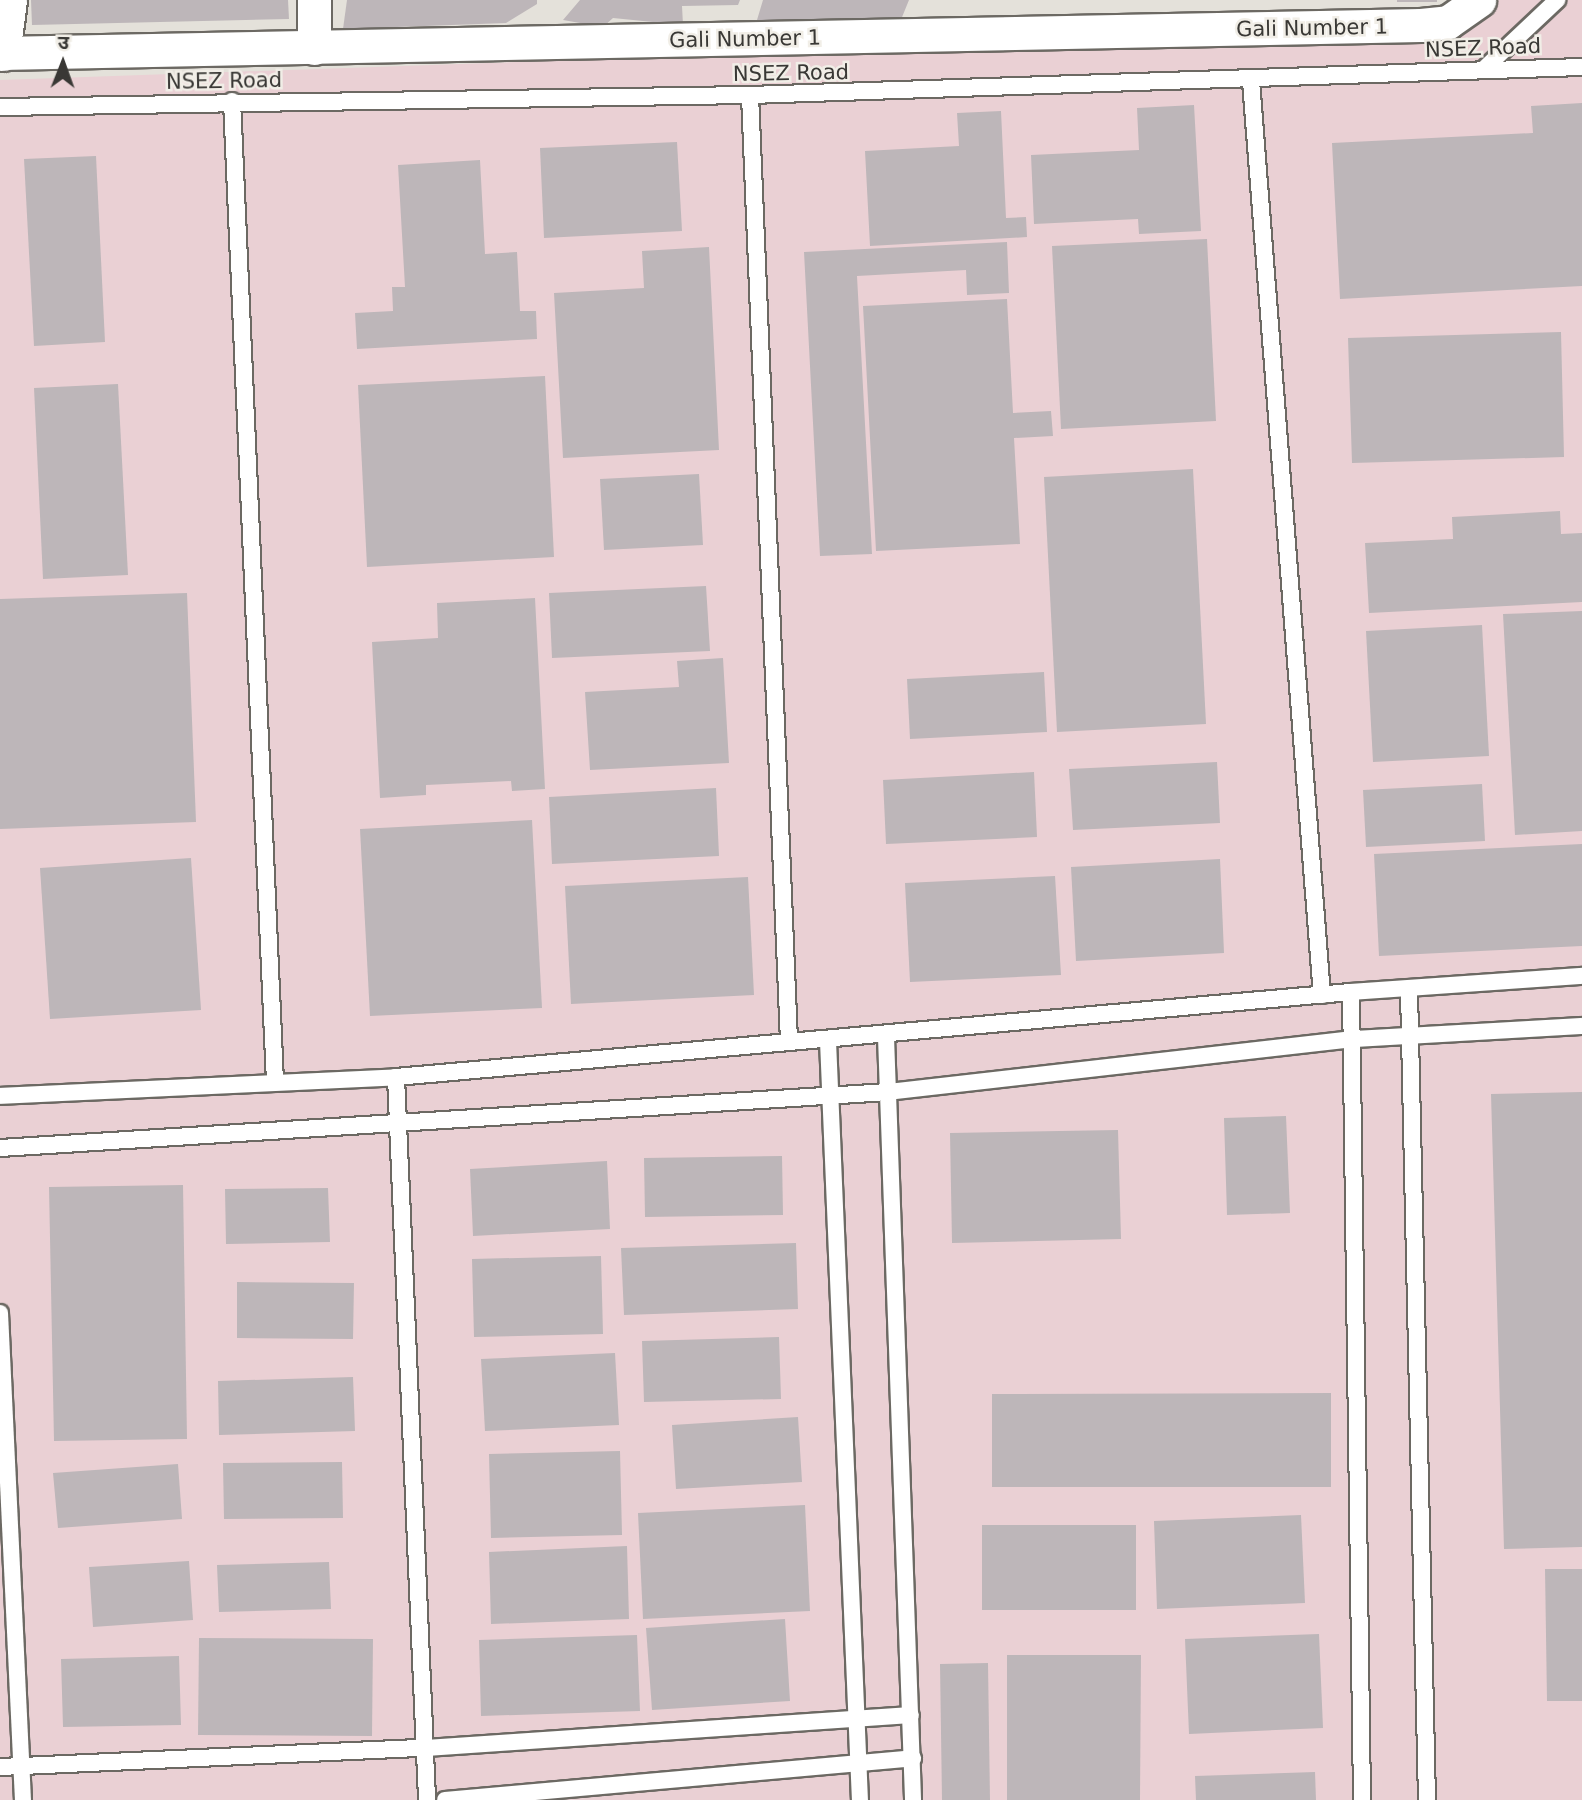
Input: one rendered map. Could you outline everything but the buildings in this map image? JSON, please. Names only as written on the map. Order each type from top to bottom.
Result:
[{"type":"street","points":[[1,53],[10,0]]},
{"type":"street","points":[[314,0],[314,48]]},
{"type":"street","name":"Gali Number 1","points":[[1,53],[1421,25],[1448,22],[1479,0]]},
{"type":"lane","points":[[1486,67],[1557,0]]},
{"type":"lane","name":"NSEZ Road","points":[[0,107],[232,101],[750,95],[1251,81],[1486,67],[1582,67]]},
{"type":"lane","points":[[1251,81],[1322,995]]},
{"type":"lane","points":[[750,95],[789,1042]]},
{"type":"lane","points":[[232,101],[275,1081]]},
{"type":"lane","points":[[0,1096],[396,1077],[789,1042],[886,1037],[1352,992],[1582,976]]},
{"type":"lane","points":[[1409,989],[1427,1800]]},
{"type":"lane","points":[[1352,992],[1362,1800]]},
{"type":"lane","points":[[0,1148],[888,1092],[1354,1039],[1582,1026]]},
{"type":"lane","points":[[886,1037],[914,1800]]},
{"type":"lane","points":[[828,1041],[860,1800]]},
{"type":"lane","points":[[396,1077],[401,1123],[427,1800]]},
{"type":"lane","points":[[0,1313],[23,1800]]},
{"type":"lane","points":[[0,1767],[426,1748],[911,1715]]},
{"type":"lane","points":[[445,1800],[913,1758]]},
{"type":"shaded area","points":[[1495,0],[1582,0],[1582,1800],[0,1800],[0,80],[1466,29]]}]
